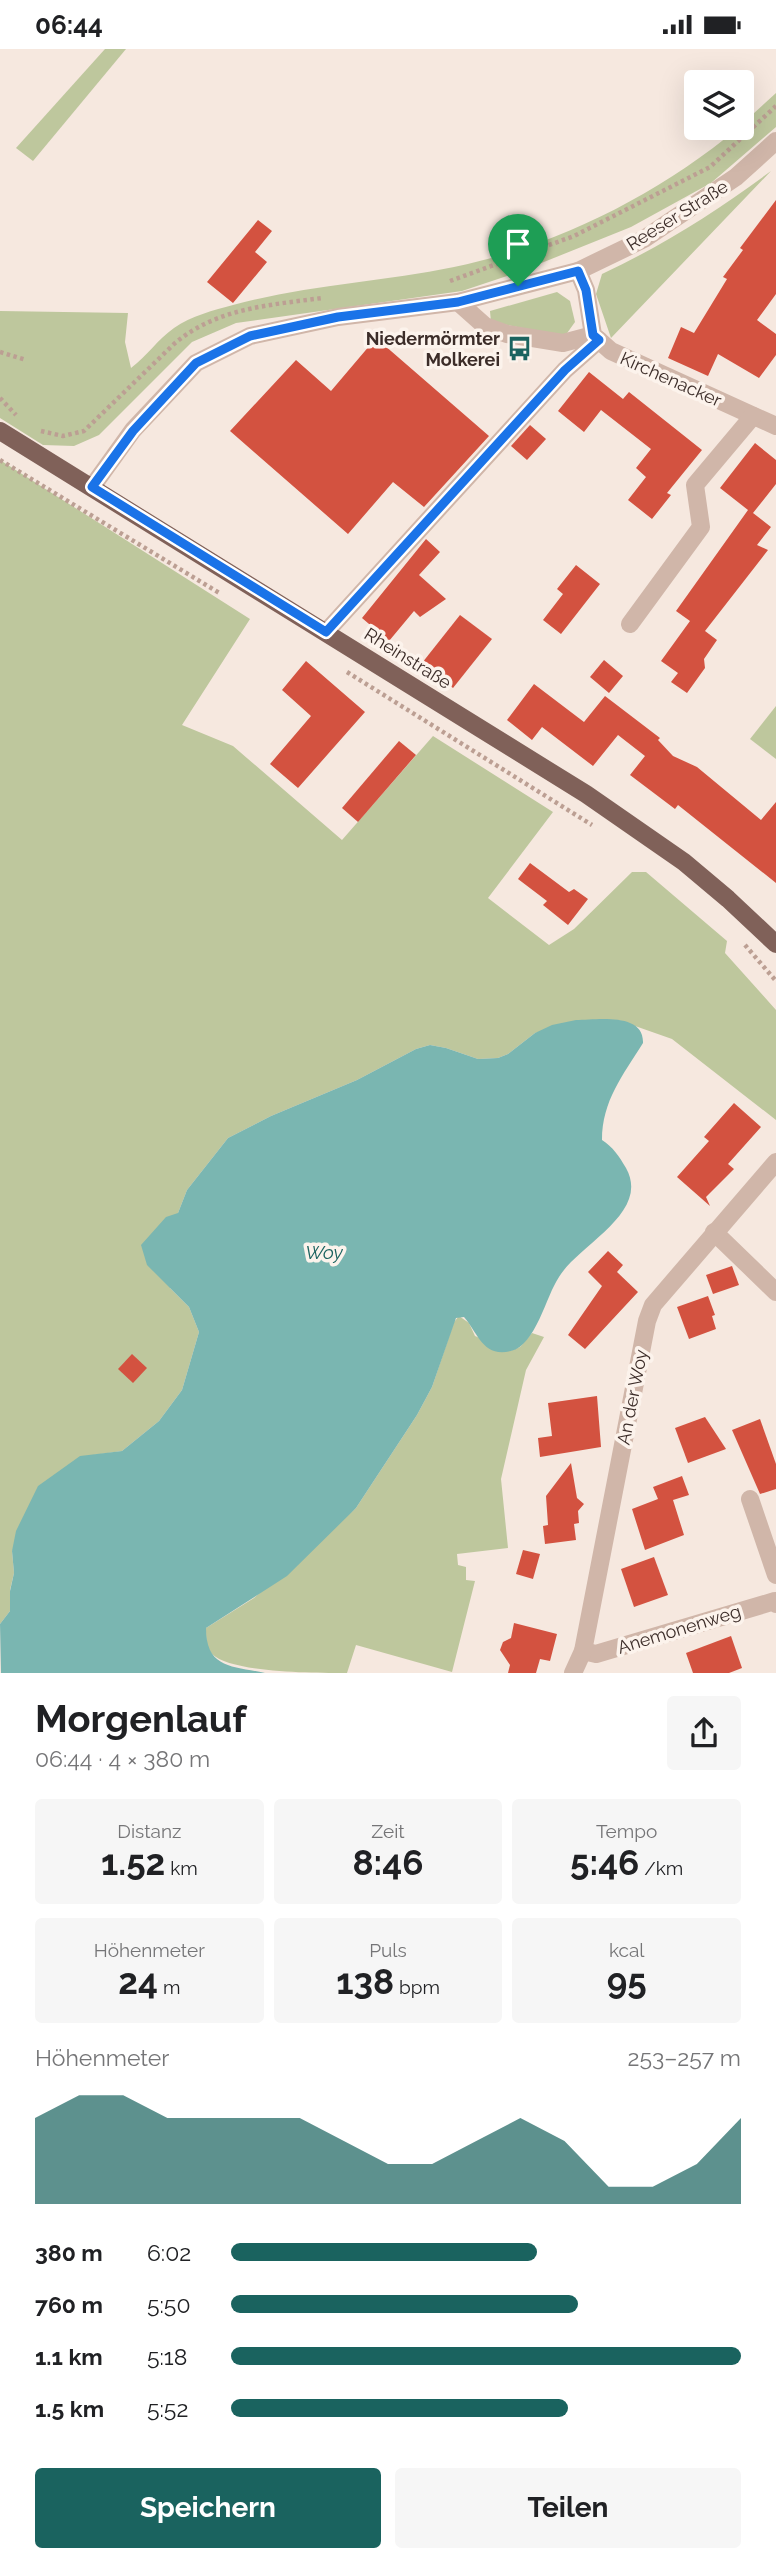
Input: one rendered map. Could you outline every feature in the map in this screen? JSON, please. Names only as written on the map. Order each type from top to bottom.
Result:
[{"type":"main road","name":"Rheinstraße","points":[[0,431],[586,794],[684,862],[776,944]]},
{"type":"street","name":"Reeser Straße","points":[[92,487],[133,431],[196,363],[250,336],[338,317],[458,302],[578,271],[644,239],[736,177],[776,141]]},
{"type":"street","points":[[578,271],[586,290],[596,337]]},
{"type":"street","points":[[458,302],[485,326],[507,334],[563,343],[596,337]]},
{"type":"street","points":[[326,632],[596,337]]},
{"type":"street","name":"Kirchenacker","points":[[596,337],[611,351],[776,426]]},
{"type":"street","points":[[630,624],[701,527],[695,485],[753,416]]},
{"type":"street","name":"An der Woy","points":[[573,1673],[583,1651],[647,1321],[661,1293],[776,1162]]},
{"type":"street","points":[[714,1232],[776,1292]]},
{"type":"street","points":[[750,1499],[776,1575]]},
{"type":"street","name":"Anemonenweg","points":[[583,1651],[596,1654],[776,1601]]},
{"type":"path","points":[[450,282],[574,236],[710,167],[776,106]]},
{"type":"path","points":[[0,352],[26,361]]},
{"type":"path","points":[[0,398],[20,419]]},
{"type":"path","points":[[0,460],[233,601]]},
{"type":"path","points":[[336,666],[601,831]]},
{"type":"path","points":[[743,942],[776,981]]},
{"type":"green space","points":[[105,49],[126,49],[33,161],[16,148]]},
{"type":"green space","points":[[776,93],[776,127],[711,183],[631,227],[519,272],[462,291],[236,323],[192,342],[99,435],[74,446],[43,445],[0,418],[0,311],[128,313],[125,342],[131,368],[174,328],[210,311],[315,288],[454,267],[530,246],[568,231],[640,196],[722,140],[754,140],[754,113]]},
{"type":"green space","points":[[771,171],[611,338],[596,294],[602,274],[689,227]]},
{"type":"green space","points":[[557,292],[570,301],[575,322],[565,336],[491,322],[490,311]]},
{"type":"green space","points":[[0,460],[250,619],[182,725],[233,746],[342,840],[433,736],[553,812],[488,898],[549,945],[574,929],[632,872],[646,872],[727,941],[725,953],[776,1010],[776,1120],[672,1039],[618,1020],[535,1033],[508,1054],[498,1058],[478,1059],[430,1045],[416,1049],[357,1080],[271,1116],[228,1138],[187,1190],[178,1213],[170,1288],[189,1307],[199,1332],[182,1390],[159,1421],[122,1451],[80,1457],[12,1551],[14,1573],[10,1590],[10,1611],[0,1624]]},
{"type":"green space","points":[[776,706],[776,759],[750,739]]},
{"type":"green space","points":[[459,1316],[469,1323],[475,1336],[510,1351],[520,1347],[532,1333],[544,1337],[526,1370],[501,1479],[508,1548],[457,1554],[458,1565],[466,1567],[466,1580],[475,1581],[452,1672],[356,1645],[347,1673],[255,1668],[237,1665],[212,1654],[207,1645],[206,1628],[254,1598],[356,1508],[417,1415],[432,1387],[454,1322]]},
{"type":"water","name":"Woy","points":[[607,1019],[628,1022],[636,1026],[641,1033],[643,1043],[615,1089],[603,1126],[602,1140],[616,1152],[626,1168],[631,1184],[629,1199],[621,1214],[559,1277],[534,1330],[520,1347],[511,1351],[494,1351],[482,1343],[464,1317],[456,1318],[432,1387],[417,1415],[356,1508],[287,1576],[206,1628],[207,1641],[216,1658],[232,1666],[265,1673],[1,1673],[0,1624],[10,1611],[14,1573],[12,1551],[16,1531],[38,1486],[80,1456],[122,1451],[159,1421],[182,1390],[199,1332],[189,1307],[147,1265],[141,1245],[166,1217],[178,1213],[187,1190],[228,1138],[271,1116],[357,1080],[416,1049],[430,1045],[478,1059],[498,1058],[508,1054],[535,1033],[552,1025],[576,1020]]},
{"type":"building","points":[[776,200],[776,294],[757,320],[776,334],[776,355],[759,378],[718,354],[708,376],[668,358],[681,327],[694,333],[727,279],[723,277],[743,250],[740,248]]},
{"type":"building","points":[[258,220],[272,231],[255,252],[267,262],[233,303],[207,282]]},
{"type":"building","points":[[376,338],[489,436],[424,507],[393,482],[348,534],[230,431],[296,360],[331,391]]},
{"type":"building","points":[[589,372],[623,399],[629,392],[702,450],[667,493],[671,495],[652,519],[628,500],[646,477],[636,468],[651,449],[601,410],[584,432],[558,411]]},
{"type":"building","points":[[530,425],[546,439],[527,460],[511,446]]},
{"type":"building","points":[[755,443],[776,460],[776,484],[753,513],[771,527],[757,545],[768,550],[705,631],[717,640],[704,659],[705,668],[687,693],[671,682],[678,673],[661,661],[690,621],[676,611],[748,510],[720,488]]},
{"type":"building","points":[[426,539],[440,552],[419,575],[446,599],[420,617],[414,611],[389,641],[362,618]]},
{"type":"building","points":[[576,565],[600,584],[561,634],[543,620],[563,594],[557,589]]},
{"type":"building","points":[[460,615],[492,639],[453,688],[422,663]]},
{"type":"building","points":[[604,660],[623,676],[609,693],[590,677]]},
{"type":"building","points":[[306,661],[365,712],[298,788],[270,764],[311,716],[282,690]]},
{"type":"building","points":[[534,684],[584,722],[605,696],[660,738],[658,740],[673,756],[697,767],[761,820],[776,802],[776,883],[678,805],[675,809],[630,775],[645,756],[618,735],[593,766],[542,727],[532,740],[507,720]]},
{"type":"building","points":[[399,741],[416,755],[358,822],[342,808]]},
{"type":"building","points":[[530,863],[569,892],[574,889],[588,899],[568,925],[543,905],[547,901],[518,879]]},
{"type":"building","points":[[734,1103],[761,1127],[728,1164],[734,1169],[706,1197],[710,1206],[677,1177],[709,1141],[704,1137]]},
{"type":"building","points":[[608,1251],[623,1265],[617,1272],[638,1292],[585,1349],[568,1335],[602,1286],[588,1272]]},
{"type":"building","points":[[732,1266],[739,1285],[713,1294],[706,1275]]},
{"type":"building","points":[[708,1296],[715,1315],[712,1316],[716,1329],[689,1339],[677,1307]]},
{"type":"building","points":[[132,1354],[147,1368],[133,1383],[118,1369]]},
{"type":"building","points":[[597,1396],[601,1447],[540,1457],[538,1438],[552,1436],[548,1403]]},
{"type":"building","points":[[705,1417],[726,1449],[688,1463],[675,1428]]},
{"type":"building","points":[[760,1419],[776,1464],[776,1489],[760,1494],[732,1430]]},
{"type":"building","points":[[571,1463],[577,1498],[584,1504],[578,1511],[579,1523],[574,1524],[576,1540],[545,1544],[543,1526],[548,1525],[546,1496]]},
{"type":"building","points":[[682,1476],[689,1495],[673,1500],[684,1535],[645,1550],[632,1509],[658,1499],[653,1487]]},
{"type":"building","points":[[523,1550],[540,1554],[533,1579],[516,1574]]},
{"type":"building","points":[[654,1557],[668,1595],[634,1607],[621,1569]]},
{"type":"building","points":[[514,1623],[557,1634],[550,1661],[540,1659],[536,1673],[508,1673],[510,1665],[500,1650],[503,1642],[511,1638]]},
{"type":"building","points":[[731,1636],[742,1668],[729,1673],[693,1673],[686,1653]]},
{"type":"place","name":"Niedermörmter Molkerei","points":[[520,348]]},
{"type":"route","points":[[578,271],[586,290],[593,335],[599,340],[565,370],[326,632],[92,487],[133,431],[196,363],[250,336],[338,317],[458,302],[518,286],[578,271]]}]
